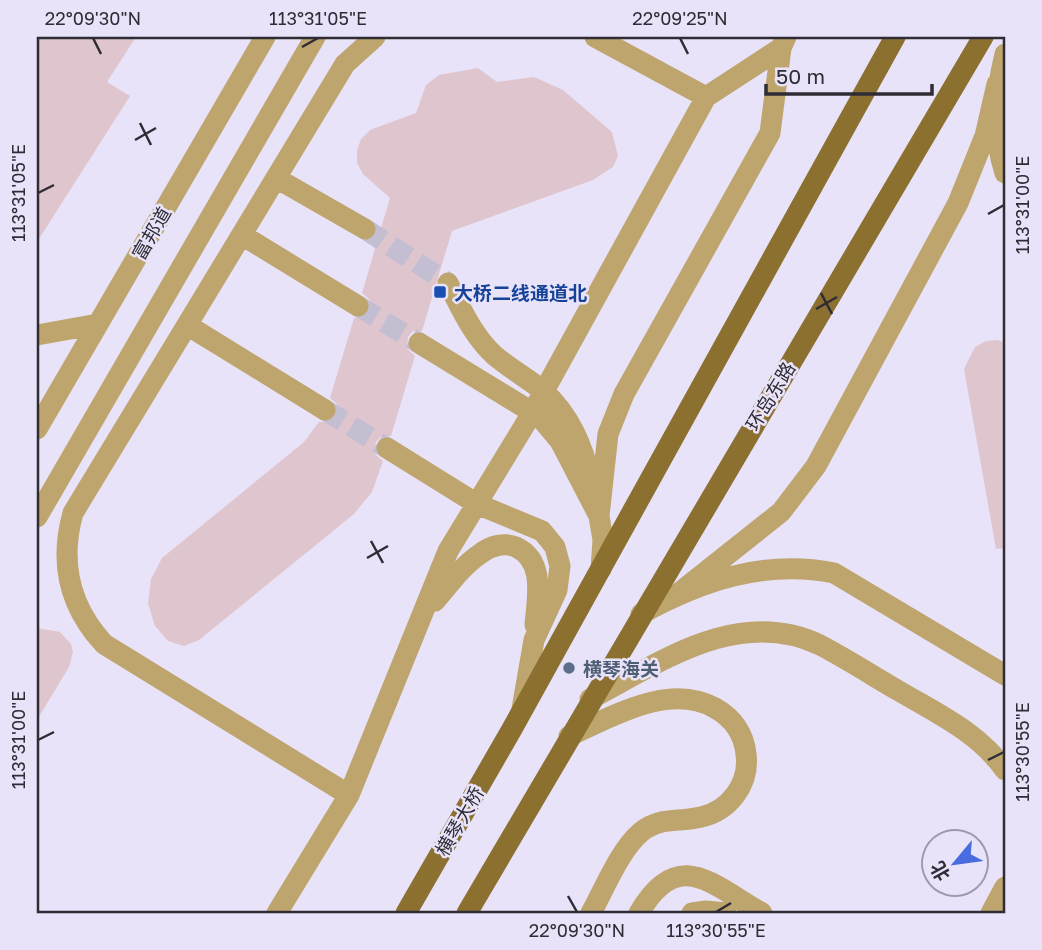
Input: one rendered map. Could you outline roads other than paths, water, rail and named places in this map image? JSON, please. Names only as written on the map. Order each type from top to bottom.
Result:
[{"type":"main road","points":[[522,709],[895,37]]},
{"type":"main road","name":"环岛东路","points":[[467,913],[590,699],[983,37]]},
{"type":"main road","name":"横琴大桥","points":[[406,913],[522,709]]},
{"type":"street","name":"富邦道","points":[[37,429],[264,37]]},
{"type":"street","points":[[37,517],[315,37]]},
{"type":"street","points":[[349,795],[104,644],[82,617],[75,600],[66,566],[66,548],[72,513],[345,64],[352,37]]},
{"type":"street","points":[[345,64],[375,37]]},
{"type":"street","points":[[595,37],[706,97]]},
{"type":"street","points":[[277,913],[349,795],[449,551],[544,392],[706,97],[784,42]]},
{"type":"street","points":[[599,516],[608,434],[624,394],[770,133],[784,42]]},
{"type":"street","points":[[641,614],[679,593],[781,512],[816,466],[958,203],[985,136],[1005,54]]},
{"type":"street","points":[[998,84],[997,147],[1005,173]]},
{"type":"street","points":[[276,178],[365,229]]},
{"type":"street","points":[[242,235],[358,306]]},
{"type":"street","points":[[448,283],[473,330],[493,354],[544,392],[565,416],[583,448],[603,540],[601,569]]},
{"type":"street","points":[[37,335],[98,324]]},
{"type":"street","points":[[187,325],[325,410]]},
{"type":"street","points":[[419,343],[540,417],[560,441],[599,516]]},
{"type":"street","points":[[37,391],[61,388]]},
{"type":"street","points":[[387,448],[477,504],[541,531],[555,547],[560,566],[557,590],[534,640]]},
{"type":"street","points":[[424,614],[481,552],[495,545],[511,545],[526,552],[535,565],[538,581],[534,640],[522,709]]},
{"type":"street","points":[[679,593],[728,576],[762,569],[808,568],[834,573],[1005,675]]},
{"type":"street","points":[[590,699],[711,639],[738,633],[765,632],[793,636],[819,645],[960,726],[985,745],[1005,771]]},
{"type":"street","points":[[569,736],[636,707],[684,700],[712,706],[733,722],[741,733],[747,759],[742,785],[726,805],[702,817],[657,822],[638,834],[591,913]]},
{"type":"street","points":[[960,726],[1005,743]]},
{"type":"street","points":[[639,913],[659,883],[674,876],[690,875],[762,913]]},
{"type":"street","points":[[990,913],[1005,887]]},
{"type":"street","points":[[692,913],[726,913]]},
{"type":"tunnel","points":[[365,229],[448,283]]},
{"type":"tunnel","points":[[358,306],[419,343]]},
{"type":"tunnel","points":[[325,410],[387,448]]},
{"type":"place","name":"大桥二线通道北","points":[[440,292]]},
{"type":"place","name":"横琴海关","points":[[569,668]]}]
